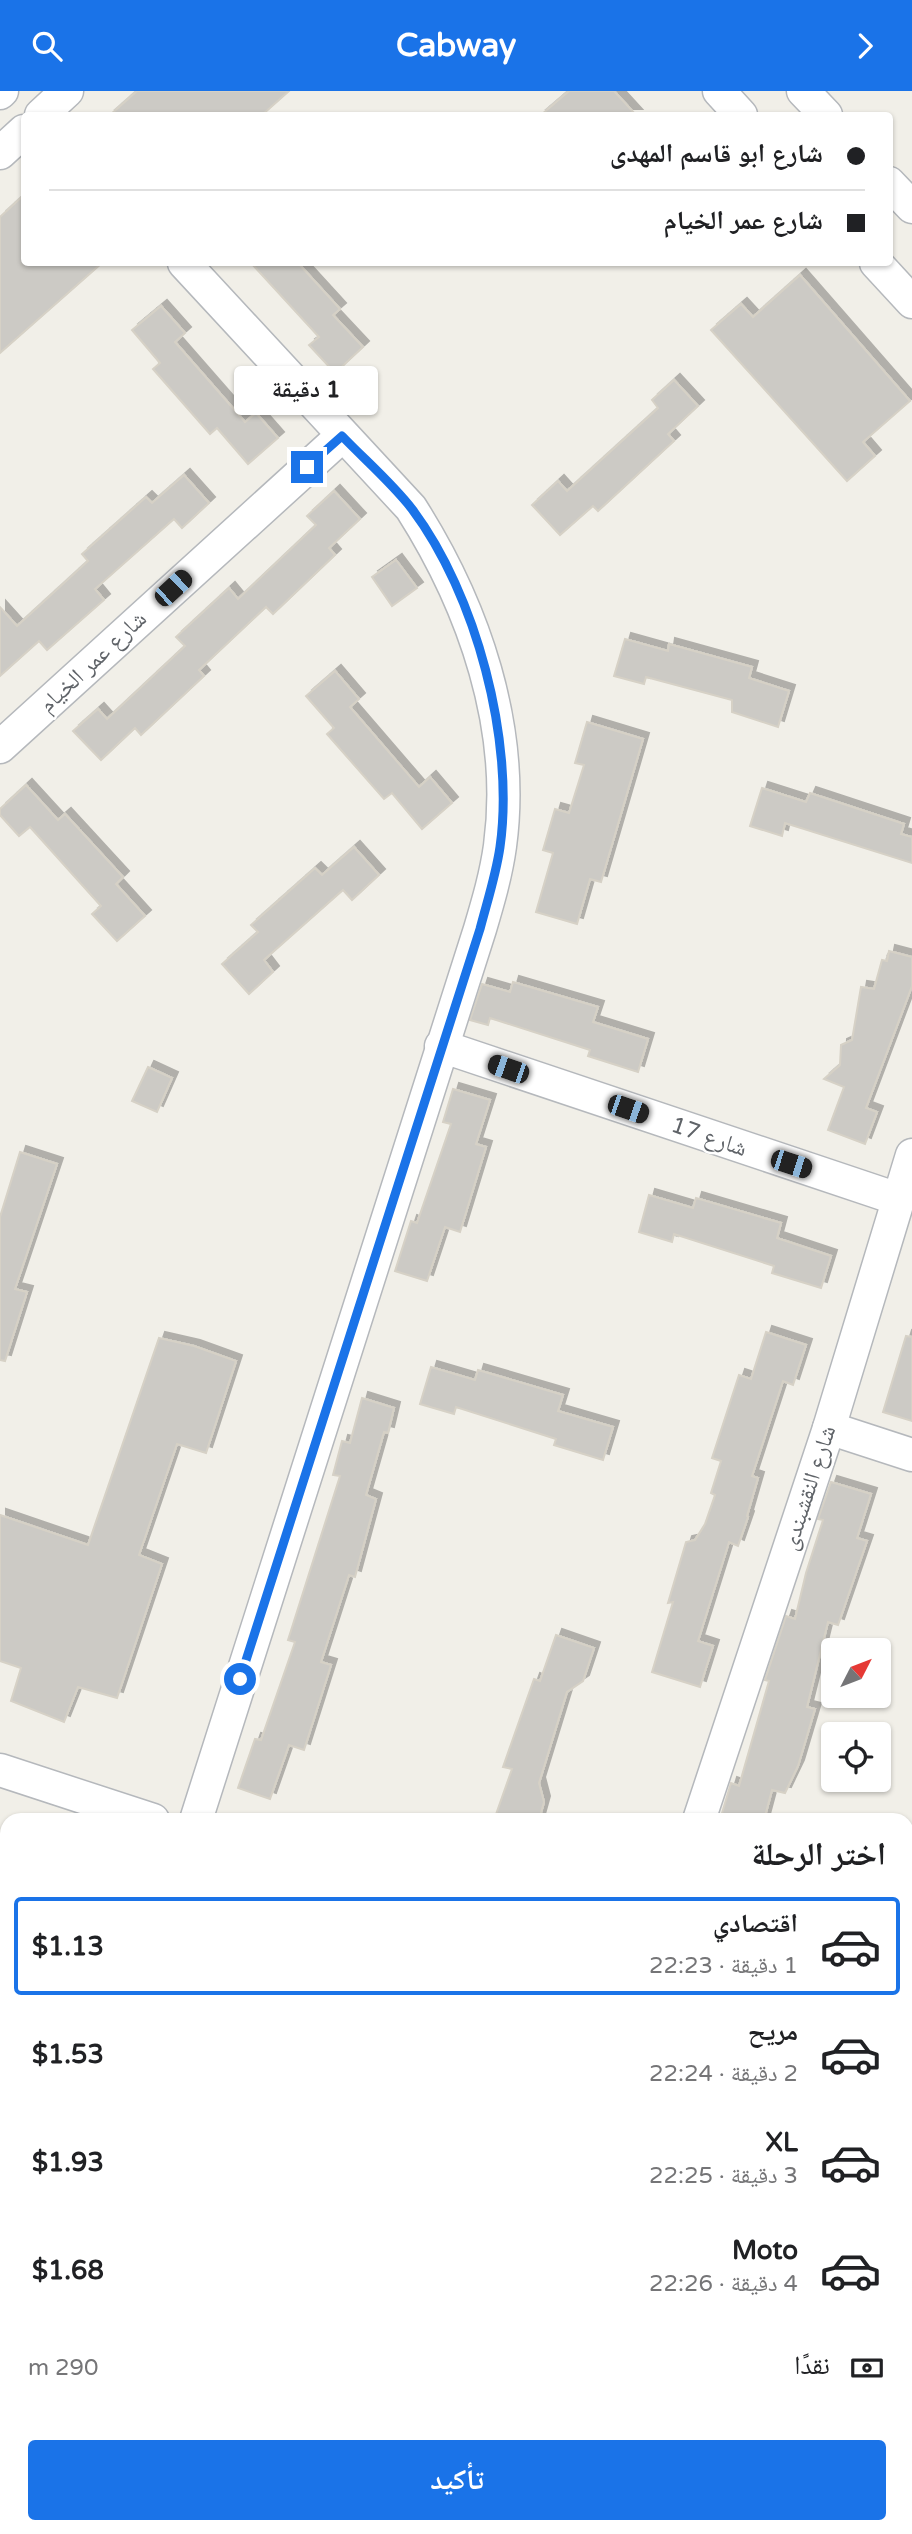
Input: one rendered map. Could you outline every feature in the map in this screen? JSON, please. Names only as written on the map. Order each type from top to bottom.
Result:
[{"type":"street","points":[[719,91],[738,112]]},
{"type":"street","points":[[803,91],[823,112]]},
{"type":"street","points":[[0,153],[21,131]]},
{"type":"street","points":[[893,187],[912,207]]},
{"type":"street","points":[[187,266],[411,508],[445,567],[469,620],[487,676],[499,736],[502,809],[500,844],[494,877],[384,1235],[198,1813]]},
{"type":"street","points":[[879,266],[912,302]]},
{"type":"street","name":"شارع عمر الخيام","points":[[0,747],[342,436]]},
{"type":"street","name":"شارع 17","points":[[441,1047],[898,1199]]},
{"type":"street","name":"شارع النقشبندى","points":[[701,1813],[829,1428],[912,1155]]},
{"type":"street","points":[[829,1428],[912,1455]]},
{"type":"street","points":[[0,1770],[132,1813]]},
{"type":"building","points":[[137,91],[289,91],[265,112],[113,112]]},
{"type":"building","points":[[569,91],[614,91],[633,112],[544,112]]},
{"type":"building","points":[[21,198],[21,266],[99,266],[0,353],[0,217]]},
{"type":"building","points":[[254,266],[301,266],[340,309],[333,315],[363,347],[335,373],[309,345],[319,337]]},
{"type":"building","points":[[800,275],[910,401],[863,442],[875,456],[847,481],[711,330],[741,304],[753,317]]},
{"type":"building","points":[[161,306],[185,333],[175,342],[245,422],[256,413],[278,438],[248,464],[217,428],[210,434],[153,369],[160,363],[132,330]]},
{"type":"building","points":[[674,380],[698,406],[668,434],[674,441],[598,511],[593,506],[560,535],[532,505],[558,481],[567,491],[658,408],[652,400]]},
{"type":"building","points":[[184,475],[209,503],[182,528],[174,519],[95,589],[104,600],[47,650],[39,641],[0,676],[0,607],[17,626],[88,561],[82,554],[146,497],[152,503]]},
{"type":"building","points":[[334,491],[360,519],[329,548],[335,555],[273,614],[266,607],[199,670],[204,676],[141,735],[135,728],[101,760],[73,731],[98,709],[107,719],[185,646],[176,637],[229,588],[238,599],[316,525],[307,516]]},
{"type":"building","points":[[396,560],[417,588],[392,606],[372,577]]},
{"type":"building","points":[[625,639],[668,651],[669,644],[752,667],[749,678],[789,691],[778,727],[732,712],[732,700],[646,677],[644,684],[614,676]]},
{"type":"building","points":[[335,671],[359,699],[350,707],[419,787],[430,777],[452,803],[422,829],[392,793],[384,799],[327,734],[334,728],[306,696]]},
{"type":"building","points":[[587,722],[643,739],[601,882],[590,879],[577,924],[536,912],[553,853],[543,850],[555,809],[569,813],[584,765],[575,763]]},
{"type":"building","points":[[26,785],[58,820],[65,814],[123,877],[116,884],[145,916],[117,941],[92,914],[101,906],[30,827],[19,836],[0,815],[0,809]]},
{"type":"building","points":[[762,788],[806,802],[810,793],[904,824],[901,834],[912,837],[912,863],[785,823],[782,836],[750,826]]},
{"type":"building","points":[[354,847],[379,875],[352,900],[343,890],[264,960],[273,972],[249,994],[222,964],[258,932],[251,925],[315,868],[322,875]]},
{"type":"building","points":[[889,951],[912,957],[912,986],[866,1108],[877,1112],[865,1144],[828,1130],[844,1087],[824,1079],[840,1065],[841,1045],[852,1040],[861,987],[874,989],[882,960],[887,961]]},
{"type":"building","points":[[513,982],[598,1007],[593,1022],[648,1039],[638,1072],[588,1056],[590,1050],[490,1018],[488,1025],[470,1020],[482,984],[510,992]]},
{"type":"building","points":[[148,1067],[172,1078],[157,1112],[132,1101]]},
{"type":"building","points":[[453,1089],[490,1100],[476,1144],[486,1147],[460,1232],[445,1227],[427,1281],[395,1271],[411,1221],[417,1223],[451,1124],[443,1122]]},
{"type":"building","points":[[20,1152],[57,1164],[15,1289],[27,1292],[5,1361],[0,1360],[0,1217]]},
{"type":"building","points":[[649,1195],[693,1208],[696,1198],[781,1223],[777,1238],[831,1256],[821,1288],[772,1273],[774,1266],[674,1234],[672,1242],[639,1232]]},
{"type":"building","points":[[766,1332],[806,1345],[793,1385],[783,1381],[752,1476],[758,1478],[748,1517],[738,1546],[729,1542],[698,1641],[713,1646],[700,1687],[652,1672],[673,1602],[668,1603],[686,1542],[695,1540],[705,1524],[715,1495],[711,1493],[721,1461],[712,1458],[739,1375],[751,1379]]},
{"type":"building","points":[[906,1336],[912,1337],[912,1421],[883,1412]]},
{"type":"building","points":[[159,1338],[194,1346],[236,1361],[206,1453],[177,1444],[139,1555],[162,1564],[117,1698],[78,1687],[64,1722],[11,1701],[21,1668],[0,1661],[0,1515],[88,1545]]},
{"type":"building","points":[[431,1367],[475,1380],[478,1370],[563,1395],[558,1411],[613,1427],[603,1460],[554,1445],[556,1439],[456,1407],[454,1414],[420,1404]]},
{"type":"building","points":[[362,1398],[394,1408],[388,1433],[384,1432],[366,1495],[376,1499],[355,1577],[349,1575],[321,1662],[331,1665],[304,1750],[289,1745],[270,1799],[238,1788],[255,1739],[261,1740],[295,1642],[288,1640],[340,1476],[333,1475],[342,1441],[350,1443]]},
{"type":"building","points":[[831,1482],[871,1494],[857,1538],[867,1541],[838,1625],[828,1622],[824,1638],[821,1638],[821,1650],[807,1707],[815,1709],[798,1766],[785,1793],[772,1790],[766,1813],[722,1813],[731,1783],[739,1786],[769,1681],[765,1680],[786,1616],[795,1619],[823,1520],[818,1519]]},
{"type":"building","points":[[556,1635],[594,1648],[583,1681],[567,1692],[539,1783],[544,1802],[541,1813],[496,1813],[512,1769],[503,1767],[534,1679],[540,1681]]},
{"type":"route","points":[[240,1679],[480,929],[494,877],[500,844],[502,809],[499,736],[487,676],[469,620],[430,537],[411,508],[342,436],[307,467]]}]
